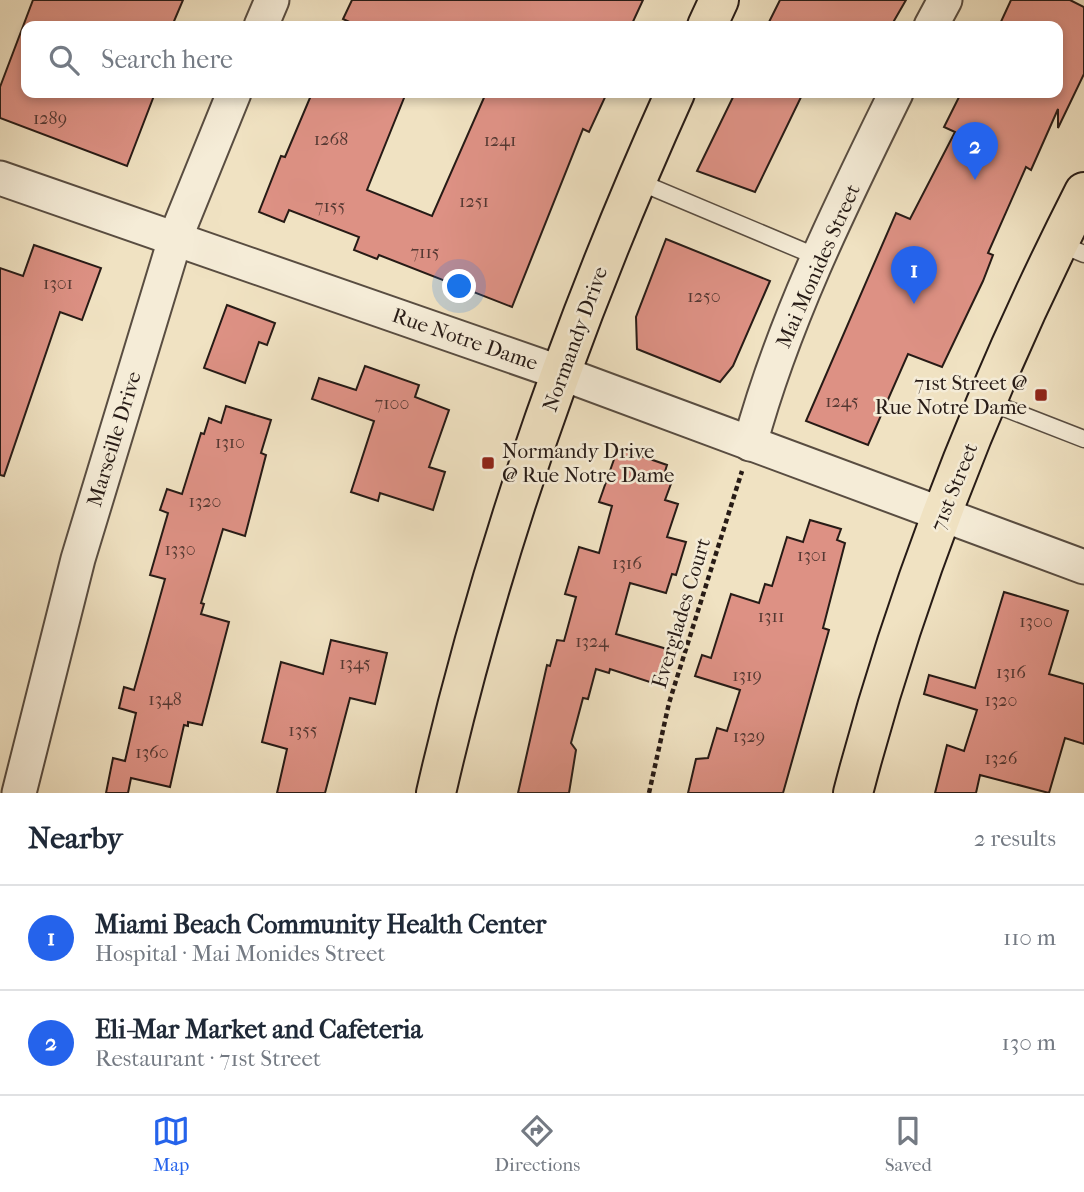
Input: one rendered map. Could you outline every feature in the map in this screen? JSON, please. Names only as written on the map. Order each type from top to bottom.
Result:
[{"type":"main road","points":[[708,21],[719,0]]},
{"type":"main road","name":"Normandy Drive","points":[[436,793],[477,636],[561,373],[673,98]]},
{"type":"main road","name":"71st Street","points":[[853,793],[891,662],[943,514],[989,402],[1071,249],[1084,192]]},
{"type":"street","points":[[263,21],[271,0]]},
{"type":"street","points":[[934,21],[945,0]]},
{"type":"street","name":"Marseille Drive","points":[[19,793],[78,559],[176,236],[232,98]]},
{"type":"street","name":"Mai Monides Street","points":[[750,443],[760,404],[820,257],[894,98]]},
{"type":"street","name":"Rue Notre Dame","points":[[0,178],[176,236],[561,373],[1084,567]]},
{"type":"lane","points":[[637,181],[820,257]]},
{"type":"lane","points":[[989,402],[1084,439]]},
{"type":"path","name":"Everglades Court","points":[[649,793],[669,703],[750,443]]},
{"type":"building","points":[[33,0],[183,0],[174,21],[25,21]]},
{"type":"building","points":[[352,0],[643,0],[633,21],[343,19]]},
{"type":"building","points":[[780,0],[906,0],[894,21],[770,21]]},
{"type":"building","points":[[1011,0],[1070,0],[1084,7],[1084,74],[1058,128],[1058,109],[1031,170],[1026,167],[988,253],[993,255],[983,281],[942,367],[908,354],[868,445],[806,421],[896,213],[910,219],[955,132],[944,127],[958,98],[1063,98],[1063,21],[1001,21]]},
{"type":"building","points":[[21,32],[21,98],[153,98],[127,166],[0,118],[0,87]]},
{"type":"building","points":[[310,98],[404,98],[367,190],[432,216],[484,98],[605,98],[589,132],[583,129],[512,307],[379,255],[377,259],[354,250],[359,237],[289,210],[284,222],[259,212],[281,156],[285,157]]},
{"type":"building","points":[[733,98],[801,98],[755,192],[697,171]]},
{"type":"building","points":[[666,239],[770,281],[733,366],[720,382],[637,349],[636,317]]},
{"type":"building","points":[[34,245],[101,268],[82,320],[60,312],[4,476],[0,475],[0,268],[23,276]]},
{"type":"building","points":[[227,305],[275,323],[267,345],[259,342],[245,383],[204,368]]},
{"type":"building","points":[[365,366],[419,385],[415,397],[449,410],[429,467],[445,472],[433,510],[380,493],[378,501],[351,492],[374,421],[312,399],[319,378],[356,390]]},
{"type":"building","points":[[226,406],[271,420],[261,453],[266,455],[245,536],[223,529],[201,603],[204,604],[201,614],[229,622],[202,725],[188,722],[188,726],[184,725],[170,787],[131,778],[128,793],[106,793],[113,758],[125,761],[136,713],[119,708],[124,687],[134,690],[165,579],[150,575],[168,513],[160,510],[167,489],[182,494],[201,433],[204,434],[209,418],[221,423]]},
{"type":"building","points":[[618,448],[667,465],[663,478],[672,481],[665,500],[678,504],[667,537],[686,542],[676,575],[672,574],[666,593],[630,583],[616,634],[667,649],[656,684],[610,669],[609,673],[596,669],[588,699],[583,698],[571,743],[576,750],[569,793],[518,793],[547,665],[550,666],[557,640],[564,641],[576,597],[565,594],[579,547],[599,553],[612,506],[599,502]]},
{"type":"building","points":[[810,520],[841,529],[837,540],[845,543],[823,628],[829,630],[783,793],[688,793],[696,759],[708,758],[717,728],[727,731],[740,690],[695,676],[702,655],[711,658],[731,594],[759,603],[765,584],[772,586],[787,537],[803,542]]},
{"type":"building","points":[[1004,592],[1068,611],[1049,674],[1084,684],[1084,744],[1065,738],[1049,793],[980,775],[976,793],[935,793],[947,745],[964,751],[977,710],[924,694],[929,675],[975,688]]},
{"type":"building","points":[[331,640],[387,653],[375,704],[350,698],[325,793],[277,793],[287,749],[262,742],[281,662],[323,674]]},
{"type":"place","name":"Eli-Mar Market and Cafeteria","points":[[975,180]]},
{"type":"place","name":"Miami Beach Community Health Center","points":[[914,304]]},
{"type":"place","name":"71st Street @ Rue Notre Dame","points":[[1041,395]]},
{"type":"place","name":"Normandy Drive @ Rue Notre Dame","points":[[488,463]]}]
